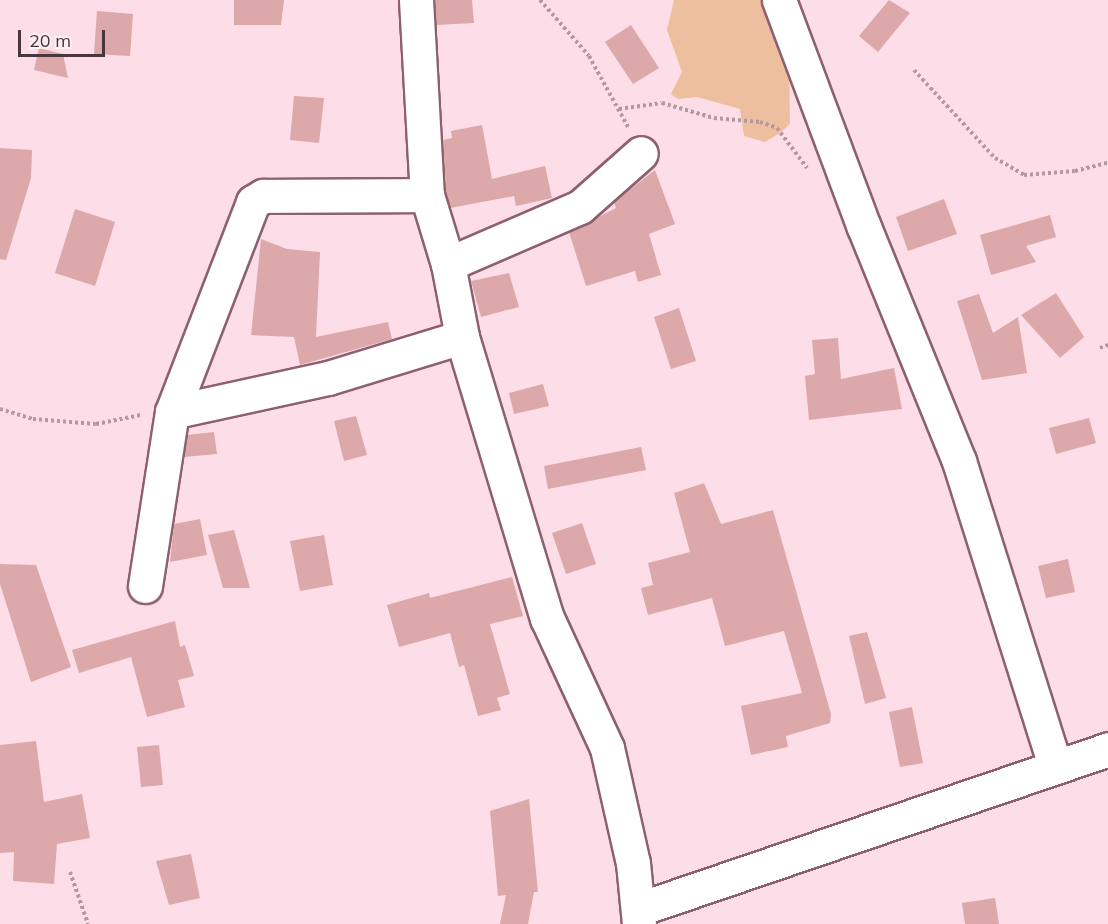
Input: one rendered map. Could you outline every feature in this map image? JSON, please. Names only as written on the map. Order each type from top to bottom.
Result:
[{"type":"street","points":[[416,0],[427,195],[448,264],[462,337],[547,618],[607,748],[633,863],[639,916],[1108,749]]},
{"type":"street","points":[[779,0],[864,227],[959,461],[1055,766]]},
{"type":"street","points":[[448,264],[580,207],[640,153]]},
{"type":"street","points":[[145,586],[172,411],[253,202],[263,196],[427,195]]},
{"type":"street","points":[[172,411],[328,378],[462,337]]},
{"type":"path","points":[[540,0],[589,57],[640,153]]},
{"type":"path","points":[[915,70],[995,158],[1024,175],[1075,171],[1108,163]]},
{"type":"path","points":[[619,110],[662,103],[714,118],[760,122],[777,128],[809,171]]},
{"type":"path","points":[[1100,348],[1108,345]]},
{"type":"path","points":[[0,409],[33,419],[96,424],[172,411]]},
{"type":"path","points":[[70,872],[88,924]]},
{"type":"shaded area","points":[[674,0],[769,0],[789,60],[790,124],[780,133],[765,142],[744,136],[740,109],[697,97],[678,99],[671,94],[682,72],[667,30]]},
{"type":"building","points":[[234,0],[284,0],[281,25],[234,25]]},
{"type":"building","points":[[435,0],[472,0],[474,23],[436,25]]},
{"type":"building","points":[[889,0],[910,13],[878,52],[859,36]]},
{"type":"building","points":[[97,11],[133,14],[130,56],[94,54]]},
{"type":"building","points":[[631,25],[659,68],[633,84],[605,42]]},
{"type":"building","points":[[39,48],[63,54],[68,78],[34,70]]},
{"type":"building","points":[[294,96],[324,98],[319,143],[290,140]]},
{"type":"building","points":[[482,125],[492,179],[545,166],[552,198],[516,206],[514,196],[450,208],[446,192],[443,140],[452,138],[451,131]]},
{"type":"building","points":[[0,148],[32,150],[31,178],[6,260],[0,259]]},
{"type":"building","points":[[655,170],[675,224],[649,234],[661,275],[638,282],[635,271],[586,286],[569,232],[616,208],[614,202]]},
{"type":"building","points":[[944,199],[957,234],[908,251],[896,217]]},
{"type":"building","points":[[75,209],[115,222],[95,286],[55,273]]},
{"type":"building","points":[[1050,215],[1056,237],[1026,246],[1036,262],[991,275],[980,235]]},
{"type":"building","points":[[261,239],[287,249],[320,252],[316,337],[388,322],[392,339],[300,365],[294,337],[251,335]]},
{"type":"building","points":[[509,273],[519,307],[481,317],[471,281]]},
{"type":"building","points":[[1056,293],[1084,337],[1060,358],[1021,315]]},
{"type":"building","points":[[979,294],[993,333],[1018,317],[1027,373],[982,380],[957,301]]},
{"type":"building","points":[[679,308],[696,361],[671,369],[654,317]]},
{"type":"building","points":[[838,338],[841,379],[894,368],[902,409],[809,420],[805,376],[815,374],[812,340]]},
{"type":"building","points":[[543,384],[549,406],[514,414],[509,393]]},
{"type":"building","points":[[356,416],[367,455],[344,461],[334,421]]},
{"type":"building","points":[[1089,418],[1096,443],[1056,454],[1049,428]]},
{"type":"building","points":[[214,432],[217,454],[184,457],[187,435]]},
{"type":"building","points":[[641,447],[646,470],[548,489],[544,466]]},
{"type":"building","points":[[704,483],[721,524],[773,510],[831,714],[830,723],[786,736],[788,747],[751,755],[741,706],[802,693],[784,631],[725,646],[712,598],[648,615],[641,588],[653,585],[648,563],[690,552],[674,493]]},
{"type":"building","points":[[200,519],[207,555],[170,562],[174,524]]},
{"type":"building","points":[[582,523],[596,564],[566,574],[552,533]]},
{"type":"building","points":[[234,530],[250,588],[223,588],[208,535]]},
{"type":"building","points":[[324,535],[333,585],[300,591],[290,541]]},
{"type":"building","points":[[1068,559],[1075,592],[1046,598],[1038,566]]},
{"type":"building","points":[[0,564],[36,565],[71,667],[31,682],[0,584]]},
{"type":"building","points":[[512,577],[523,616],[490,624],[510,694],[497,698],[501,710],[478,716],[464,665],[459,667],[450,633],[399,647],[387,605],[429,593],[430,598]]},
{"type":"building","points":[[175,621],[180,647],[185,645],[194,676],[178,680],[185,707],[147,717],[131,657],[79,673],[72,650]]},
{"type":"building","points":[[867,632],[886,698],[865,704],[849,636]]},
{"type":"building","points":[[912,707],[923,763],[900,767],[889,712]]},
{"type":"building","points":[[36,741],[44,802],[82,794],[90,838],[57,844],[54,884],[13,881],[14,852],[0,853],[0,745]]},
{"type":"building","points":[[159,745],[163,785],[141,787],[137,747]]},
{"type":"building","points":[[529,799],[538,892],[534,892],[528,924],[500,924],[506,895],[498,896],[490,811]]},
{"type":"building","points":[[191,854],[200,898],[169,905],[156,861]]},
{"type":"building","points":[[995,898],[999,924],[965,924],[962,903]]}]
